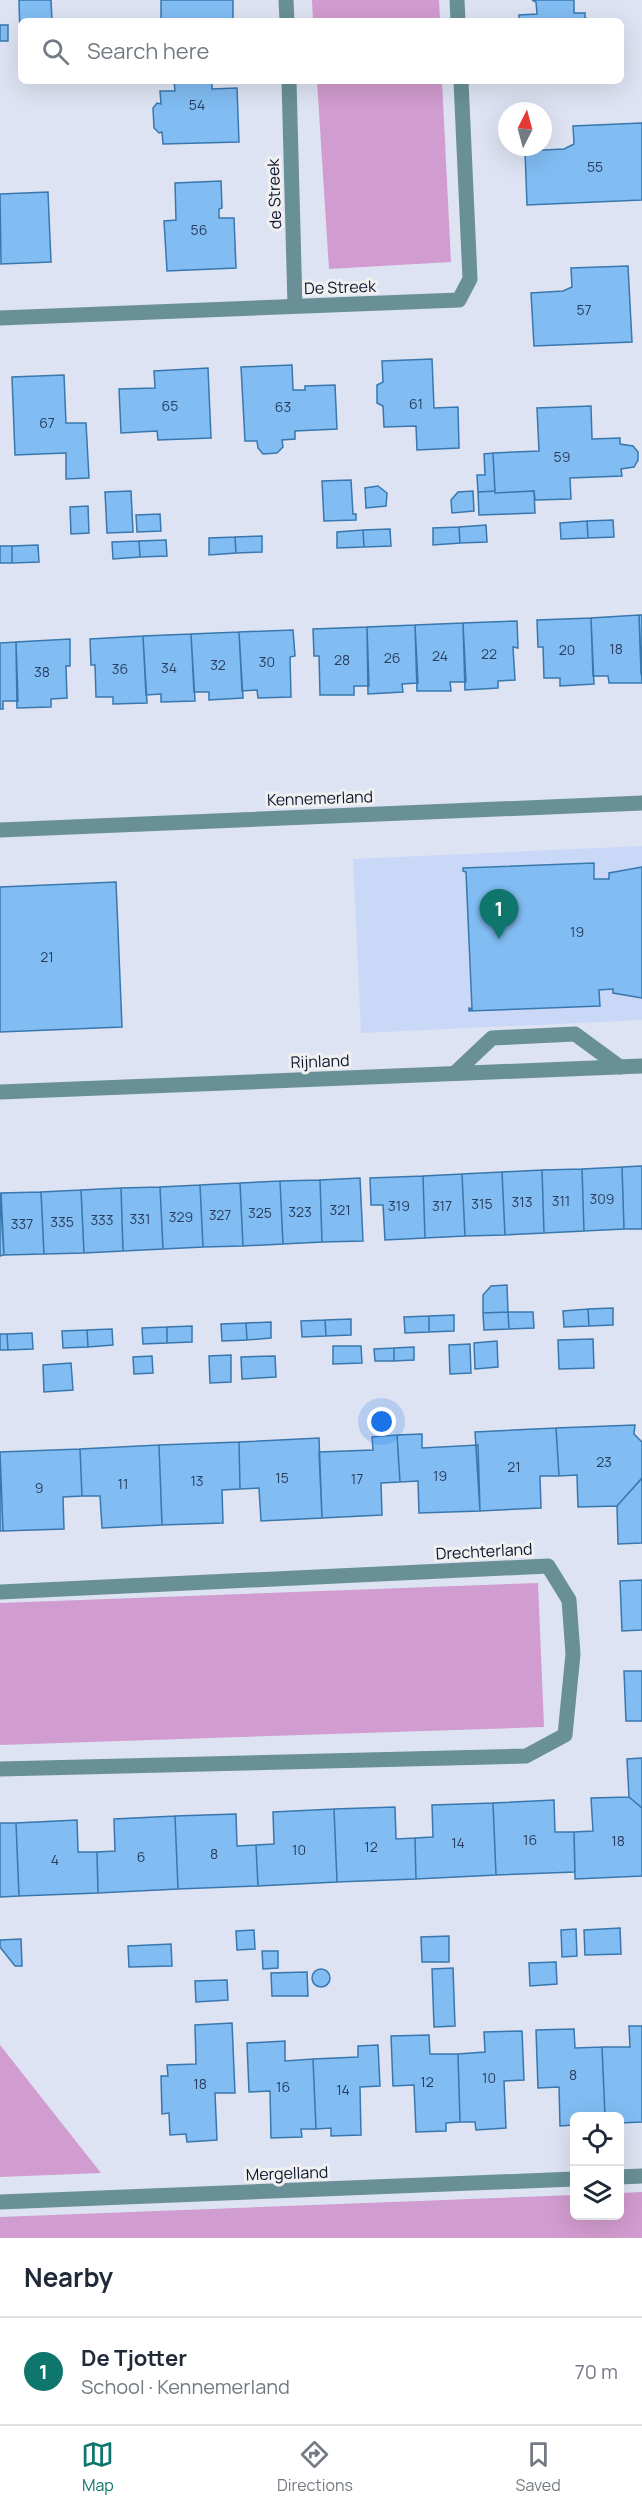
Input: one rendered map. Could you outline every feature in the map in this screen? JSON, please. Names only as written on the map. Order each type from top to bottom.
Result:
[{"type":"street","points":[[286,0],[287,18]]},
{"type":"street","points":[[457,0],[458,18]]},
{"type":"street","name":"de Streek","points":[[289,84],[295,306]]},
{"type":"street","name":"De Streek","points":[[0,318],[459,300],[470,279],[460,84]]},
{"type":"street","name":"Kennemerland","points":[[0,830],[642,802]]},
{"type":"street","points":[[455,1073],[492,1038],[575,1034],[620,1066]]},
{"type":"street","name":"Rijnland","points":[[0,1092],[642,1066]]},
{"type":"street","name":"Drechterland","points":[[0,1592],[548,1566],[569,1600],[573,1654],[565,1735],[526,1756],[0,1769]]},
{"type":"street","points":[[624,2177],[642,2176]]},
{"type":"street","name":"Mergelland","points":[[0,2202],[570,2179]]},
{"type":"shaded area","points":[[312,0],[439,0],[440,18],[313,18]]},
{"type":"shaded area","points":[[317,84],[442,84],[451,262],[329,269]]},
{"type":"shaded area","points":[[642,846],[642,1020],[361,1033],[353,859]]},
{"type":"shaded area","points":[[538,1583],[544,1727],[0,1745],[0,1603]]},
{"type":"shaded area","points":[[0,2045],[101,2173],[0,2177]]},
{"type":"shaded area","points":[[642,2192],[642,2238],[0,2238],[0,2217],[570,2195],[570,2220],[624,2220],[624,2193]]},
{"type":"building","points":[[19,0],[51,0],[52,18],[19,18]]},
{"type":"building","points":[[161,0],[233,0],[233,18],[161,18]]},
{"type":"building","points":[[532,0],[574,0],[574,13],[585,13],[585,18],[519,18],[519,15],[537,14],[536,2]]},
{"type":"building","points":[[0,25],[8,25],[8,41],[0,41]]},
{"type":"building","points":[[174,84],[212,84],[212,89],[237,88],[239,142],[163,144],[162,132],[159,133],[154,128],[153,108],[157,103],[161,104],[160,91],[175,91]]},
{"type":"building","points":[[642,123],[642,200],[527,205],[525,156],[552,156],[552,150],[564,149],[574,144],[573,126]]},
{"type":"building","points":[[221,181],[222,208],[219,209],[219,218],[234,218],[236,268],[167,271],[164,221],[176,220],[175,183]]},
{"type":"building","points":[[48,192],[51,262],[1,264],[0,194]]},
{"type":"building","points":[[628,266],[632,342],[534,346],[531,293],[563,291],[572,287],[571,268]]},
{"type":"building","points":[[432,359],[434,408],[458,407],[459,448],[417,450],[416,426],[384,427],[383,406],[377,403],[377,385],[383,382],[382,361]]},
{"type":"building","points":[[292,365],[293,390],[305,390],[305,386],[335,385],[337,429],[295,431],[295,439],[282,440],[283,447],[277,453],[263,454],[258,448],[257,441],[245,441],[241,367]]},
{"type":"building","points":[[208,368],[211,438],[158,440],[157,431],[121,433],[119,389],[155,388],[154,371]]},
{"type":"building","points":[[64,375],[66,423],[86,423],[89,478],[66,479],[66,453],[15,455],[12,377]]},
{"type":"building","points":[[591,406],[592,439],[620,438],[620,444],[633,446],[638,452],[638,460],[634,467],[621,469],[622,476],[570,478],[571,499],[535,500],[534,491],[495,493],[493,453],[539,451],[537,408]]},
{"type":"building","points":[[493,453],[495,491],[478,492],[477,475],[485,475],[484,454]]},
{"type":"building","points":[[351,480],[353,514],[356,514],[356,520],[324,521],[322,481]]},
{"type":"building","points":[[378,486],[387,493],[386,506],[366,508],[365,488]]},
{"type":"building","points":[[131,491],[133,532],[107,533],[105,492]]},
{"type":"building","points":[[473,491],[474,511],[452,513],[451,500],[458,492]]},
{"type":"building","points":[[495,491],[495,493],[534,491],[535,513],[479,515],[478,492]]},
{"type":"building","points":[[88,506],[89,533],[71,534],[70,507]]},
{"type":"building","points":[[160,514],[161,531],[137,532],[136,515]]},
{"type":"building","points":[[613,520],[614,537],[588,538],[587,521]]},
{"type":"building","points":[[587,521],[588,538],[561,539],[560,523]]},
{"type":"building","points":[[486,525],[487,542],[460,543],[459,527]]},
{"type":"building","points":[[459,527],[460,543],[433,545],[433,528]]},
{"type":"building","points":[[390,529],[391,546],[364,547],[363,530]]},
{"type":"building","points":[[363,530],[364,547],[337,548],[337,532]]},
{"type":"building","points":[[262,536],[262,552],[236,553],[235,537]]},
{"type":"building","points":[[235,537],[236,553],[209,555],[209,538]]},
{"type":"building","points":[[166,540],[167,556],[140,557],[139,541]]},
{"type":"building","points":[[139,541],[140,557],[113,559],[112,542]]},
{"type":"building","points":[[38,545],[39,562],[12,563],[12,546]]},
{"type":"building","points":[[0,546],[12,546],[12,563],[0,563]]},
{"type":"building","points":[[639,615],[642,615],[642,674],[641,674]]},
{"type":"building","points":[[639,615],[642,683],[609,683],[608,676],[593,676],[591,618]]},
{"type":"building","points":[[591,618],[594,684],[560,686],[560,678],[544,678],[543,647],[538,647],[537,620]]},
{"type":"building","points":[[517,621],[518,648],[513,647],[515,680],[498,681],[498,688],[465,690],[463,623]]},
{"type":"building","points":[[463,623],[466,682],[450,682],[451,691],[417,691],[415,625]]},
{"type":"building","points":[[415,625],[418,683],[402,684],[403,692],[368,694],[367,627]]},
{"type":"building","points":[[367,627],[369,686],[354,686],[354,695],[320,695],[319,656],[314,656],[313,629]]},
{"type":"building","points":[[293,630],[295,656],[290,657],[291,697],[258,698],[257,690],[242,691],[239,632]]},
{"type":"building","points":[[239,632],[243,698],[209,700],[209,692],[194,692],[191,634]]},
{"type":"building","points":[[191,634],[195,701],[161,702],[161,694],[146,695],[143,636]]},
{"type":"building","points":[[143,636],[147,703],[113,704],[113,697],[96,697],[95,665],[91,665],[90,639]]},
{"type":"building","points":[[70,639],[70,666],[66,666],[67,698],[51,699],[51,707],[17,708],[16,642]]},
{"type":"building","points":[[16,642],[18,701],[3,701],[3,709],[0,709],[0,643]]},
{"type":"building","points":[[594,863],[594,879],[609,879],[609,873],[642,867],[642,998],[613,993],[613,989],[599,990],[600,1006],[469,1011],[469,1008],[472,1009],[466,872],[463,868]]},
{"type":"building","points":[[116,882],[122,1027],[0,1032],[0,887]]},
{"type":"building","points":[[642,1166],[642,1229],[624,1229],[622,1167]]},
{"type":"building","points":[[622,1167],[624,1229],[584,1231],[582,1169]]},
{"type":"building","points":[[582,1169],[584,1231],[544,1233],[542,1170]]},
{"type":"building","points":[[542,1170],[544,1233],[505,1235],[502,1172]]},
{"type":"building","points":[[502,1172],[505,1235],[465,1236],[462,1174]]},
{"type":"building","points":[[462,1174],[465,1236],[425,1238],[423,1176]]},
{"type":"building","points":[[423,1176],[425,1238],[385,1240],[383,1205],[371,1205],[370,1178]]},
{"type":"building","points":[[360,1178],[363,1241],[322,1242],[320,1180]]},
{"type":"building","points":[[320,1180],[322,1242],[283,1244],[280,1181]]},
{"type":"building","points":[[280,1181],[283,1244],[243,1246],[240,1183]]},
{"type":"building","points":[[240,1183],[243,1246],[203,1247],[200,1185]]},
{"type":"building","points":[[200,1185],[203,1247],[163,1249],[160,1187]]},
{"type":"building","points":[[160,1187],[163,1249],[123,1251],[121,1188]]},
{"type":"building","points":[[121,1188],[123,1251],[84,1253],[81,1190]]},
{"type":"building","points":[[81,1190],[84,1253],[44,1254],[41,1192]]},
{"type":"building","points":[[41,1192],[44,1254],[4,1255],[1,1193]]},
{"type":"building","points":[[0,1193],[4,1255],[0,1256]]},
{"type":"building","points":[[507,1285],[508,1312],[483,1313],[483,1295],[491,1286]]},
{"type":"building","points":[[613,1308],[613,1325],[589,1326],[588,1309]]},
{"type":"building","points":[[588,1309],[589,1326],[564,1327],[563,1311]]},
{"type":"building","points":[[508,1312],[533,1312],[534,1328],[509,1329]]},
{"type":"building","points":[[508,1312],[509,1329],[484,1330],[483,1313]]},
{"type":"building","points":[[454,1315],[454,1331],[429,1332],[429,1316]]},
{"type":"building","points":[[429,1316],[429,1332],[405,1333],[404,1317]]},
{"type":"building","points":[[351,1319],[351,1335],[326,1336],[325,1320]]},
{"type":"building","points":[[325,1320],[326,1336],[302,1337],[301,1321]]},
{"type":"building","points":[[271,1322],[271,1338],[247,1340],[246,1323]]},
{"type":"building","points":[[246,1323],[247,1340],[222,1341],[221,1324]]},
{"type":"building","points":[[192,1326],[192,1342],[167,1343],[167,1327]]},
{"type":"building","points":[[167,1327],[167,1343],[143,1344],[142,1328]]},
{"type":"building","points":[[112,1329],[113,1345],[88,1347],[87,1330]]},
{"type":"building","points":[[87,1330],[88,1347],[63,1348],[62,1331]]},
{"type":"building","points":[[32,1333],[33,1349],[8,1350],[7,1334]]},
{"type":"building","points":[[0,1334],[7,1334],[8,1350],[0,1350]]},
{"type":"building","points":[[593,1339],[594,1368],[559,1369],[558,1340]]},
{"type":"building","points":[[497,1341],[498,1367],[475,1369],[474,1343]]},
{"type":"building","points":[[470,1344],[471,1373],[450,1374],[449,1345]]},
{"type":"building","points":[[333,1346],[361,1346],[362,1363],[333,1364]]},
{"type":"building","points":[[414,1347],[414,1360],[394,1361],[394,1348]]},
{"type":"building","points":[[394,1348],[394,1361],[375,1361],[374,1349]]},
{"type":"building","points":[[231,1355],[231,1382],[210,1383],[209,1356]]},
{"type":"building","points":[[152,1356],[153,1373],[134,1374],[133,1357]]},
{"type":"building","points":[[275,1356],[276,1377],[242,1379],[241,1357]]},
{"type":"building","points":[[71,1363],[73,1390],[44,1392],[43,1365]]},
{"type":"building","points":[[635,1425],[634,1434],[642,1442],[642,1478],[617,1506],[578,1507],[577,1475],[559,1476],[556,1428]]},
{"type":"building","points":[[556,1428],[559,1476],[540,1476],[541,1508],[480,1511],[475,1432]]},
{"type":"building","points":[[422,1434],[422,1448],[478,1445],[480,1511],[419,1513],[418,1481],[400,1482],[397,1435]]},
{"type":"building","points":[[397,1435],[400,1482],[381,1483],[382,1515],[322,1518],[319,1452],[373,1450],[372,1437]]},
{"type":"building","points":[[319,1438],[322,1518],[261,1521],[259,1488],[240,1489],[239,1442]]},
{"type":"building","points":[[239,1442],[240,1489],[222,1490],[223,1523],[162,1525],[159,1445]]},
{"type":"building","points":[[159,1445],[162,1525],[102,1528],[100,1496],[82,1496],[80,1449]]},
{"type":"building","points":[[80,1449],[82,1496],[63,1497],[64,1529],[3,1531],[0,1452]]},
{"type":"building","points":[[0,1452],[3,1531],[0,1531]]},
{"type":"building","points":[[642,1478],[642,1543],[618,1544],[617,1506]]},
{"type":"building","points":[[642,1580],[642,1630],[622,1631],[620,1581]]},
{"type":"building","points":[[624,1671],[642,1671],[642,1721],[626,1721]]},
{"type":"building","points":[[642,1758],[642,1808],[629,1797],[627,1759]]},
{"type":"building","points":[[629,1797],[642,1808],[642,1876],[575,1879],[574,1832],[593,1831],[591,1798]]},
{"type":"building","points":[[554,1800],[555,1832],[574,1832],[575,1872],[496,1875],[493,1803]]},
{"type":"building","points":[[493,1803],[496,1875],[416,1879],[415,1838],[433,1837],[432,1805]]},
{"type":"building","points":[[395,1807],[396,1839],[415,1838],[416,1879],[337,1882],[334,1809]]},
{"type":"building","points":[[334,1809],[337,1882],[258,1886],[256,1845],[274,1844],[273,1812]]},
{"type":"building","points":[[236,1814],[237,1846],[256,1845],[258,1886],[178,1889],[175,1816]]},
{"type":"building","points":[[175,1816],[178,1889],[98,1893],[97,1852],[115,1851],[114,1819]]},
{"type":"building","points":[[77,1820],[78,1852],[97,1852],[98,1893],[19,1896],[16,1823]]},
{"type":"building","points":[[0,1823],[16,1823],[19,1896],[0,1897]]},
{"type":"building","points":[[620,1928],[621,1954],[585,1955],[584,1930]]},
{"type":"building","points":[[576,1929],[577,1956],[562,1957],[561,1930]]},
{"type":"building","points":[[254,1930],[255,1949],[237,1950],[236,1931]]},
{"type":"building","points":[[449,1936],[449,1962],[422,1962],[421,1937]]},
{"type":"building","points":[[21,1939],[22,1966],[15,1966],[0,1947],[0,1940]]},
{"type":"building","points":[[171,1944],[172,1966],[129,1967],[128,1946]]},
{"type":"building","points":[[262,1951],[278,1951],[278,1968],[263,1969]]},
{"type":"building","points":[[556,1962],[557,1984],[530,1986],[529,1963]]},
{"type":"building","points":[[453,1968],[455,2026],[434,2027],[432,1969]]},
{"type":"building","points":[[321,1969],[327,1972],[330,1978],[327,1984],[321,1987],[315,1984],[312,1978],[315,1972]]},
{"type":"building","points":[[307,1972],[308,1996],[272,1996],[271,1973]]},
{"type":"building","points":[[227,1980],[228,2000],[196,2002],[195,1981]]},
{"type":"building","points":[[232,2023],[235,2093],[215,2093],[217,2140],[187,2142],[186,2134],[170,2135],[169,2113],[162,2114],[161,2076],[168,2076],[167,2065],[196,2064],[195,2025]]},
{"type":"building","points":[[629,2026],[642,2026],[642,2122],[624,2123],[624,2112],[605,2112],[602,2047],[630,2047]]},
{"type":"building","points":[[574,2029],[575,2048],[602,2047],[605,2112],[570,2112],[570,2125],[560,2126],[559,2087],[538,2088],[536,2030]]},
{"type":"building","points":[[522,2031],[524,2080],[504,2081],[506,2128],[476,2130],[475,2122],[460,2122],[458,2054],[485,2052],[484,2032]]},
{"type":"building","points":[[429,2035],[430,2054],[458,2054],[460,2122],[446,2123],[446,2131],[416,2132],[414,2085],[393,2086],[391,2036]]},
{"type":"building","points":[[285,2041],[285,2061],[313,2059],[316,2129],[301,2129],[302,2137],[271,2138],[270,2091],[249,2092],[247,2043]]},
{"type":"building","points":[[378,2045],[380,2086],[360,2087],[361,2135],[331,2136],[331,2128],[316,2129],[313,2059],[358,2057],[358,2046]]},
{"type":"place","name":"De Tjotter","points":[[499,939]]}]
